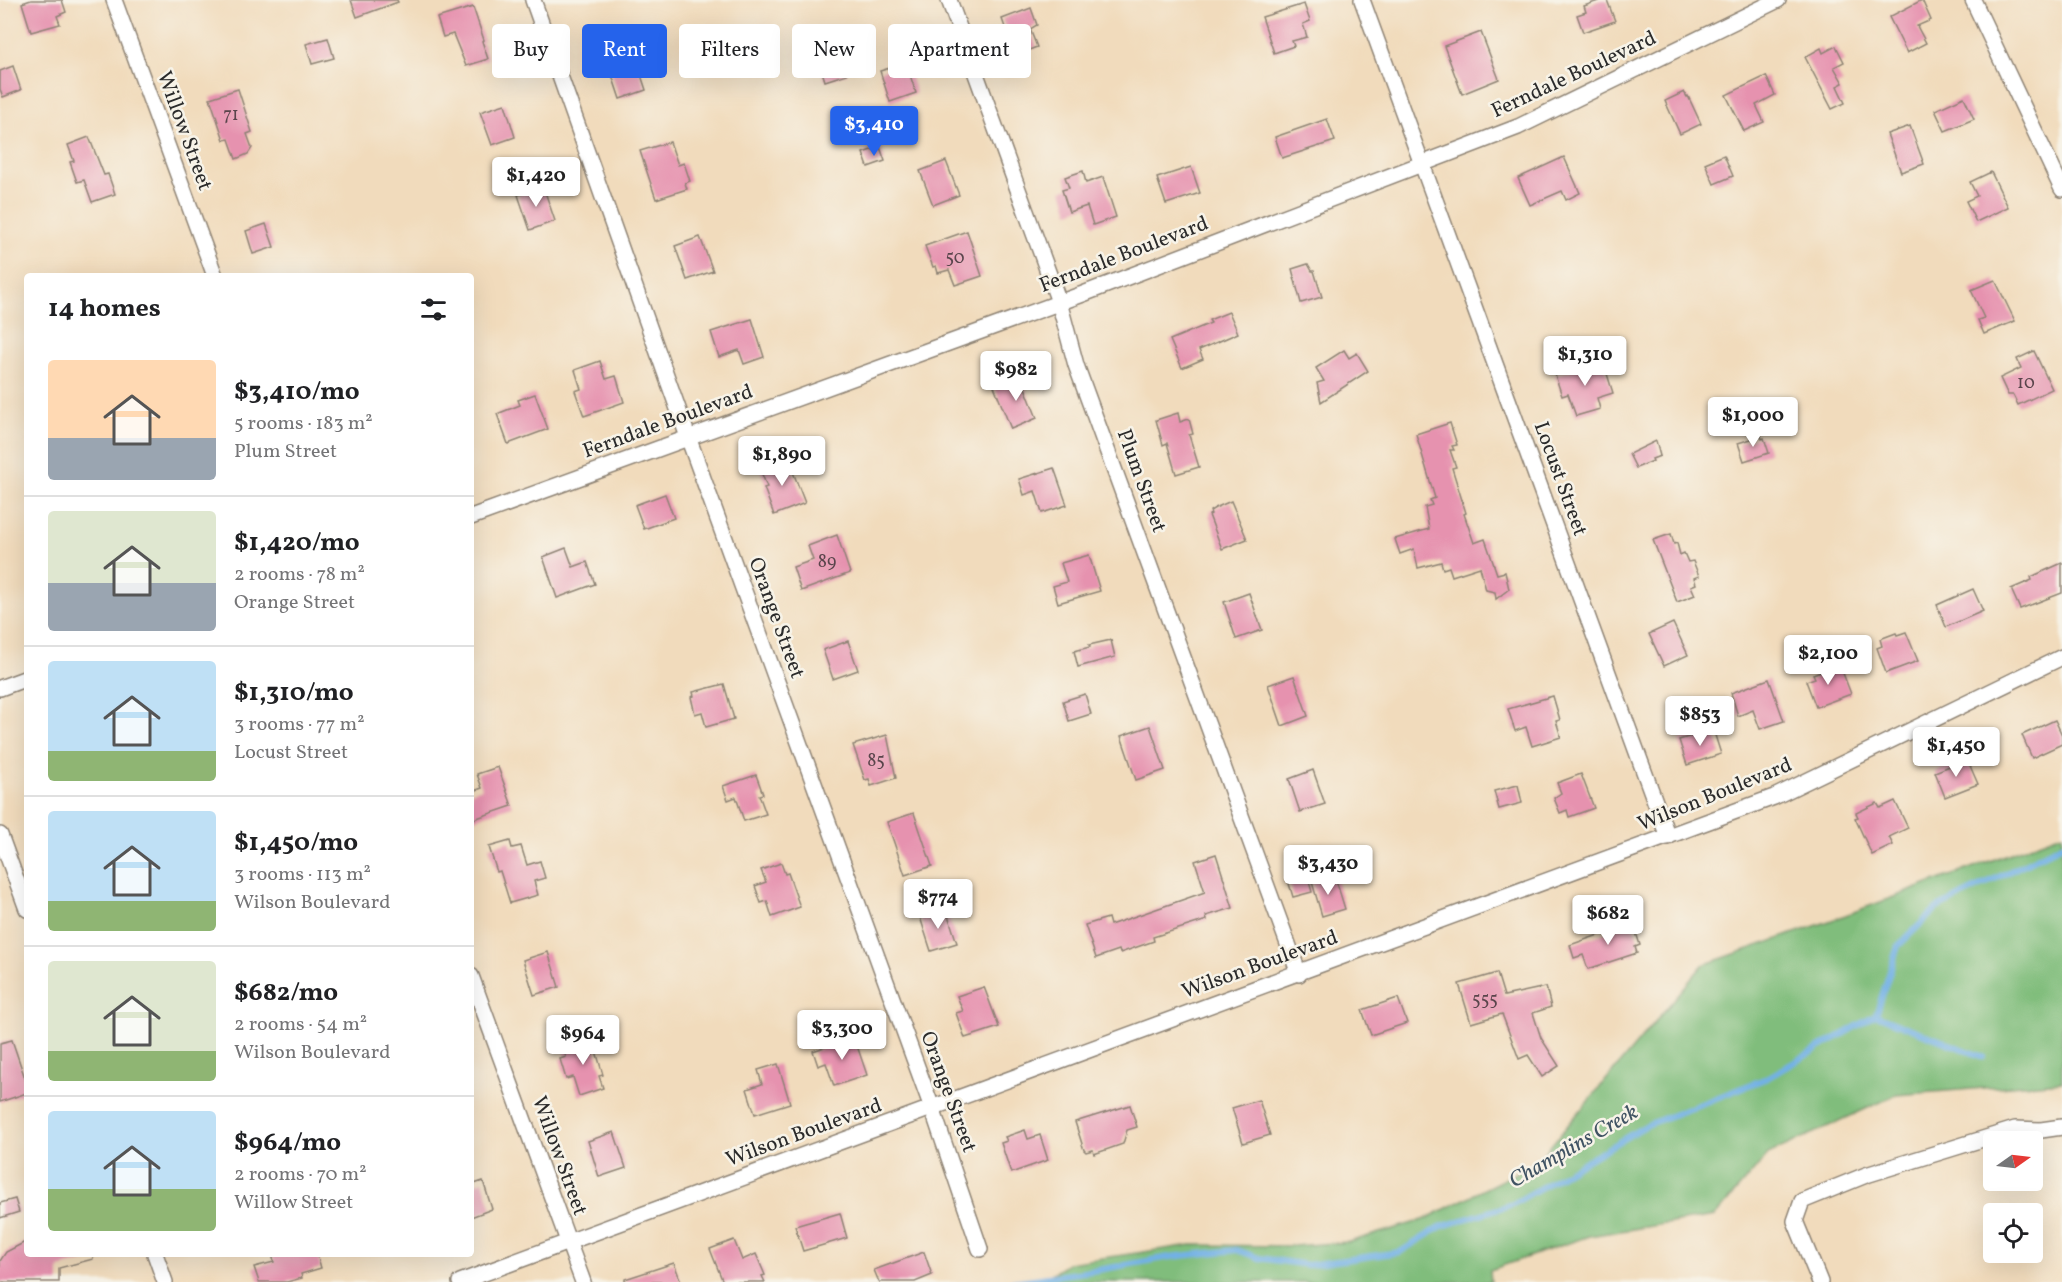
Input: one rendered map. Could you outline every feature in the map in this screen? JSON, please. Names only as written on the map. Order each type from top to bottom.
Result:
[{"type":"street","name":"Willow Street","points":[[114,0],[214,273]]},
{"type":"street","name":"Orange Street","points":[[533,0],[688,438],[932,1108],[980,1250]]},
{"type":"street","name":"Plum Street","points":[[949,0],[1059,302],[1076,365],[1299,974]]},
{"type":"street","name":"Locust Street","points":[[1362,0],[1668,837]]},
{"type":"street","name":"Ferndale Boulevard","points":[[474,516],[1059,302],[1518,127],[1778,0]]},
{"type":"street","points":[[1973,0],[2062,189]]},
{"type":"street","name":"Wilson Boulevard","points":[[460,1282],[1774,797],[2062,657]]},
{"type":"street","points":[[0,688],[24,679]]},
{"type":"street","points":[[0,835],[24,901]]},
{"type":"street","name":"Willow Street","points":[[474,984],[583,1282]]},
{"type":"street","points":[[1820,1282],[1795,1221],[1802,1201],[1866,1175],[2014,1130],[2062,1127]]},
{"type":"street","points":[[156,1257],[165,1282]]},
{"type":"green space","points":[[2062,834],[2062,1082],[1896,1095],[1768,1154],[1715,1216],[1589,1236],[1490,1270],[1491,1282],[1039,1282],[1069,1263],[1191,1245],[1293,1246],[1349,1242],[1423,1220],[1536,1163],[1703,965],[1835,919]]},
{"type":"building","points":[[31,0],[62,0],[66,12],[57,16],[60,24],[31,32],[22,3]]},
{"type":"building","points":[[351,0],[397,0],[398,2],[357,17]]},
{"type":"building","points":[[1607,0],[1615,21],[1583,32],[1577,15],[1586,12],[1584,6]]},
{"type":"building","points":[[1922,0],[1931,20],[1917,26],[1926,43],[1907,53],[1889,17]]},
{"type":"building","points":[[1304,4],[1310,21],[1303,24],[1307,37],[1292,41],[1294,46],[1274,53],[1262,17]]},
{"type":"building","points":[[473,7],[488,59],[466,66],[453,34],[443,37],[437,18]]},
{"type":"building","points":[[1031,8],[1037,25],[1031,28],[1031,24],[1004,24],[1002,19]]},
{"type":"building","points":[[1031,32],[1037,47],[1031,49]]},
{"type":"building","points":[[1481,32],[1499,79],[1462,94],[1444,46]]},
{"type":"building","points":[[328,38],[334,58],[312,64],[306,44]]},
{"type":"building","points":[[1836,46],[1844,62],[1834,67],[1843,83],[1837,86],[1845,103],[1832,109],[1805,57],[1821,48],[1823,53]]},
{"type":"building","points":[[13,66],[21,90],[3,97],[0,89],[0,71]]},
{"type":"building","points":[[888,69],[888,78],[911,78],[916,93],[890,102],[880,71]]},
{"type":"building","points":[[1766,76],[1775,95],[1756,105],[1764,122],[1744,131],[1726,95]]},
{"type":"building","points":[[613,78],[642,78],[646,90],[620,99]]},
{"type":"building","points":[[238,89],[252,132],[247,134],[252,148],[248,154],[236,159],[229,139],[224,140],[210,98]]},
{"type":"building","points":[[1684,92],[1701,124],[1680,134],[1665,101]]},
{"type":"building","points":[[1964,97],[1974,119],[1945,131],[1935,110]]},
{"type":"building","points":[[505,104],[515,137],[492,145],[480,112]]},
{"type":"building","points":[[1327,119],[1335,141],[1282,158],[1275,137]]},
{"type":"building","points":[[1910,126],[1924,164],[1901,172],[1887,134]]},
{"type":"building","points":[[89,137],[104,175],[108,174],[115,194],[92,202],[84,180],[77,182],[70,162],[74,161],[68,145]]},
{"type":"building","points":[[670,142],[678,165],[684,163],[690,181],[685,183],[687,189],[656,199],[640,151]]},
{"type":"building","points":[[880,147],[885,161],[868,167],[863,153]]},
{"type":"building","points":[[1724,155],[1733,176],[1714,184],[1705,163]]},
{"type":"building","points":[[1564,157],[1580,193],[1566,200],[1562,191],[1530,205],[1518,178]]},
{"type":"building","points":[[946,161],[959,195],[933,205],[920,171]]},
{"type":"building","points":[[1191,167],[1200,193],[1166,204],[1157,178]]},
{"type":"building","points":[[1083,171],[1086,183],[1103,177],[1116,217],[1093,225],[1087,206],[1069,212],[1062,190],[1069,188],[1065,177]]},
{"type":"building","points":[[1991,172],[2008,207],[1976,222],[1966,201],[1977,196],[1970,182]]},
{"type":"building","points":[[543,186],[555,221],[530,230],[518,195]]},
{"type":"building","points":[[266,224],[274,247],[253,254],[246,231]]},
{"type":"building","points":[[967,231],[982,276],[955,285],[949,270],[938,273],[936,266],[933,267],[925,246]]},
{"type":"building","points":[[700,237],[713,271],[687,280],[675,246]]},
{"type":"building","points":[[1308,264],[1314,271],[1322,297],[1301,303],[1292,269]]},
{"type":"building","points":[[1995,280],[2015,321],[1984,334],[1978,320],[1984,318],[1971,290]]},
{"type":"building","points":[[1229,312],[1238,333],[1199,350],[1203,359],[1182,368],[1170,340],[1211,323],[1209,320]]},
{"type":"building","points":[[752,319],[764,357],[744,364],[739,350],[719,357],[711,332]]},
{"type":"building","points":[[1344,350],[1349,358],[1357,353],[1368,371],[1321,402],[1317,383],[1324,381],[1316,368]]},
{"type":"building","points":[[2034,351],[2052,389],[2018,405],[2013,395],[2008,395],[2000,378],[2021,368],[2017,359]]},
{"type":"building","points":[[600,361],[606,379],[616,376],[624,402],[584,416],[575,391],[581,389],[575,370]]},
{"type":"building","points":[[1603,361],[1613,393],[1597,398],[1600,409],[1576,416],[1568,394],[1562,396],[1555,375]]},
{"type":"building","points":[[1020,375],[1037,418],[1011,429],[994,386]]},
{"type":"building","points":[[535,394],[548,429],[508,444],[497,414],[520,405],[518,400]]},
{"type":"building","points":[[1178,413],[1180,422],[1189,419],[1193,434],[1189,435],[1199,467],[1176,474],[1167,443],[1163,445],[1156,420]]},
{"type":"building","points":[[1450,423],[1457,445],[1452,446],[1454,450],[1450,450],[1456,467],[1452,468],[1474,543],[1485,539],[1497,574],[1505,572],[1509,589],[1496,599],[1495,592],[1486,590],[1480,567],[1452,576],[1449,567],[1443,569],[1441,562],[1418,568],[1414,549],[1400,554],[1395,539],[1429,529],[1425,507],[1432,505],[1430,500],[1435,498],[1416,434]]},
{"type":"building","points":[[1761,436],[1762,439],[1764,438],[1769,453],[1744,461],[1738,443]]},
{"type":"building","points":[[1656,441],[1660,456],[1636,468],[1629,454]]},
{"type":"building","points":[[788,459],[805,503],[774,515],[760,469]]},
{"type":"building","points":[[1054,468],[1067,505],[1042,513],[1035,491],[1024,495],[1019,479]]},
{"type":"building","points":[[665,494],[674,518],[644,529],[635,505]]},
{"type":"building","points":[[1231,501],[1247,539],[1222,549],[1209,515],[1210,511]]},
{"type":"building","points":[[1671,534],[1674,544],[1677,543],[1680,555],[1684,553],[1688,562],[1693,561],[1699,576],[1694,578],[1696,584],[1691,586],[1695,595],[1677,602],[1653,540]]},
{"type":"building","points":[[837,535],[850,573],[801,591],[793,567],[813,560],[808,546]]},
{"type":"building","points":[[566,548],[573,567],[587,562],[595,584],[557,598],[543,557]]},
{"type":"building","points":[[1089,555],[1100,591],[1058,603],[1053,586],[1067,582],[1061,563]]},
{"type":"building","points":[[2062,563],[2062,593],[2020,609],[2011,589]]},
{"type":"building","points":[[1973,589],[1983,611],[1946,627],[1937,605]]},
{"type":"building","points":[[1249,593],[1262,630],[1236,639],[1224,602]]},
{"type":"building","points":[[1673,623],[1688,655],[1664,666],[1649,634]]},
{"type":"building","points":[[1906,632],[1918,661],[1886,673],[1877,648],[1882,646],[1880,639]]},
{"type":"building","points":[[1111,640],[1115,657],[1078,667],[1074,651]]},
{"type":"building","points":[[848,641],[858,670],[833,679],[823,650]]},
{"type":"building","points":[[1837,665],[1839,669],[1841,668],[1851,694],[1816,707],[1806,681],[1815,678],[1813,674]]},
{"type":"building","points":[[1294,676],[1308,716],[1282,726],[1268,685]]},
{"type":"building","points":[[1769,679],[1784,721],[1760,729],[1753,710],[1738,716],[1731,693]]},
{"type":"building","points":[[724,684],[734,719],[706,727],[702,712],[695,714],[691,697],[694,696],[693,692]]},
{"type":"building","points":[[1085,694],[1091,714],[1069,721],[1063,701]]},
{"type":"building","points":[[1553,696],[1560,720],[1556,721],[1561,737],[1532,746],[1526,727],[1515,731],[1508,709]]},
{"type":"building","points":[[2055,720],[2062,735],[2062,744],[2032,758],[2022,735]]},
{"type":"building","points":[[1150,726],[1165,770],[1136,780],[1121,736]]},
{"type":"building","points":[[1713,729],[1721,754],[1687,765],[1679,740]]},
{"type":"building","points":[[887,735],[896,778],[871,786],[869,779],[865,780],[853,745]]},
{"type":"building","points":[[1967,759],[1978,784],[1945,797],[1935,772]]},
{"type":"building","points":[[498,767],[512,806],[474,819],[474,791],[482,788],[477,774]]},
{"type":"building","points":[[1313,770],[1325,804],[1300,812],[1289,779]]},
{"type":"building","points":[[1581,774],[1594,808],[1569,817],[1567,810],[1560,813],[1554,798],[1561,793],[1557,783]]},
{"type":"building","points":[[756,775],[763,794],[759,795],[766,814],[744,821],[736,797],[728,800],[723,786]]},
{"type":"building","points":[[1518,785],[1522,803],[1499,809],[1494,791]]},
{"type":"building","points":[[1895,801],[1908,828],[1889,837],[1893,845],[1872,855],[1855,818],[1858,817],[1856,813],[1877,803],[1880,808]]},
{"type":"building","points":[[914,813],[932,866],[905,875],[887,822]]},
{"type":"building","points":[[510,841],[512,848],[521,846],[527,865],[540,861],[545,878],[534,881],[538,895],[510,903],[500,871],[497,872],[489,847]]},
{"type":"building","points":[[1216,854],[1233,908],[1206,916],[1207,920],[1153,937],[1154,941],[1120,953],[1119,950],[1096,958],[1085,925],[1108,918],[1110,925],[1205,892],[1195,861]]},
{"type":"building","points":[[781,863],[785,874],[788,873],[800,907],[772,917],[767,901],[761,903],[755,886],[766,882],[761,870]]},
{"type":"building","points":[[1306,871],[1312,892],[1293,897],[1287,877]]},
{"type":"building","points":[[1330,877],[1331,881],[1336,880],[1345,909],[1322,916],[1312,882]]},
{"type":"building","points":[[946,909],[957,943],[931,951],[920,917]]},
{"type":"building","points":[[1633,923],[1640,945],[1635,947],[1637,953],[1588,969],[1583,955],[1574,958],[1570,945]]},
{"type":"building","points":[[548,952],[559,987],[534,995],[523,960]]},
{"type":"building","points":[[1497,973],[1504,996],[1546,987],[1551,1007],[1533,1013],[1541,1038],[1559,1066],[1542,1077],[1528,1055],[1519,1059],[1502,1014],[1471,1023],[1459,984]]},
{"type":"building","points":[[984,987],[999,1027],[965,1038],[956,1013],[963,1011],[957,996]]},
{"type":"building","points":[[1398,998],[1407,1023],[1371,1035],[1362,1010]]},
{"type":"building","points":[[592,1037],[603,1075],[599,1076],[603,1088],[579,1096],[573,1077],[566,1079],[560,1059],[566,1057],[562,1046]]},
{"type":"building","points":[[854,1037],[867,1075],[834,1086],[826,1063],[818,1066],[813,1051]]},
{"type":"building","points":[[12,1040],[24,1075],[24,1094],[0,1102],[0,1043]]},
{"type":"building","points":[[778,1064],[790,1103],[755,1114],[747,1089],[762,1084],[758,1070]]},
{"type":"building","points":[[1259,1100],[1270,1135],[1243,1143],[1232,1108]]},
{"type":"building","points":[[1130,1105],[1137,1127],[1127,1130],[1123,1144],[1094,1154],[1093,1150],[1086,1152],[1075,1122]]},
{"type":"building","points":[[1025,1130],[1028,1139],[1040,1135],[1048,1160],[1011,1173],[1001,1143],[1007,1141],[1005,1137]]},
{"type":"building","points":[[614,1132],[626,1168],[599,1177],[588,1141]]},
{"type":"building","points":[[483,1181],[492,1209],[474,1216],[474,1184]]},
{"type":"building","points":[[15,1199],[19,1212],[0,1218],[0,1203]]},
{"type":"building","points":[[840,1213],[847,1238],[803,1251],[795,1226]]},
{"type":"building","points":[[734,1240],[742,1260],[756,1254],[765,1275],[762,1276],[765,1282],[723,1282],[710,1249]]},
{"type":"building","points":[[24,1243],[24,1257],[93,1257],[93,1259],[59,1268],[59,1282],[0,1282],[0,1261],[6,1252]]},
{"type":"building","points":[[924,1252],[932,1275],[915,1282],[879,1282],[874,1270]]},
{"type":"building","points":[[273,1257],[318,1257],[321,1268],[301,1274],[302,1278],[287,1282],[259,1282],[254,1267],[274,1262]]},
{"type":"building","points":[[674,1263],[681,1282],[625,1282],[625,1279]]},
{"type":"waterway","name":"Champlins Creek","points":[[1013,1282],[1170,1257],[1237,1250],[1259,1258],[1308,1265],[1400,1252],[1440,1227],[1513,1204],[1647,1125],[1767,1078],[1876,1015],[1898,946],[1937,908],[2062,845]]},
{"type":"waterway","points":[[1876,1015],[1983,1057]]}]
